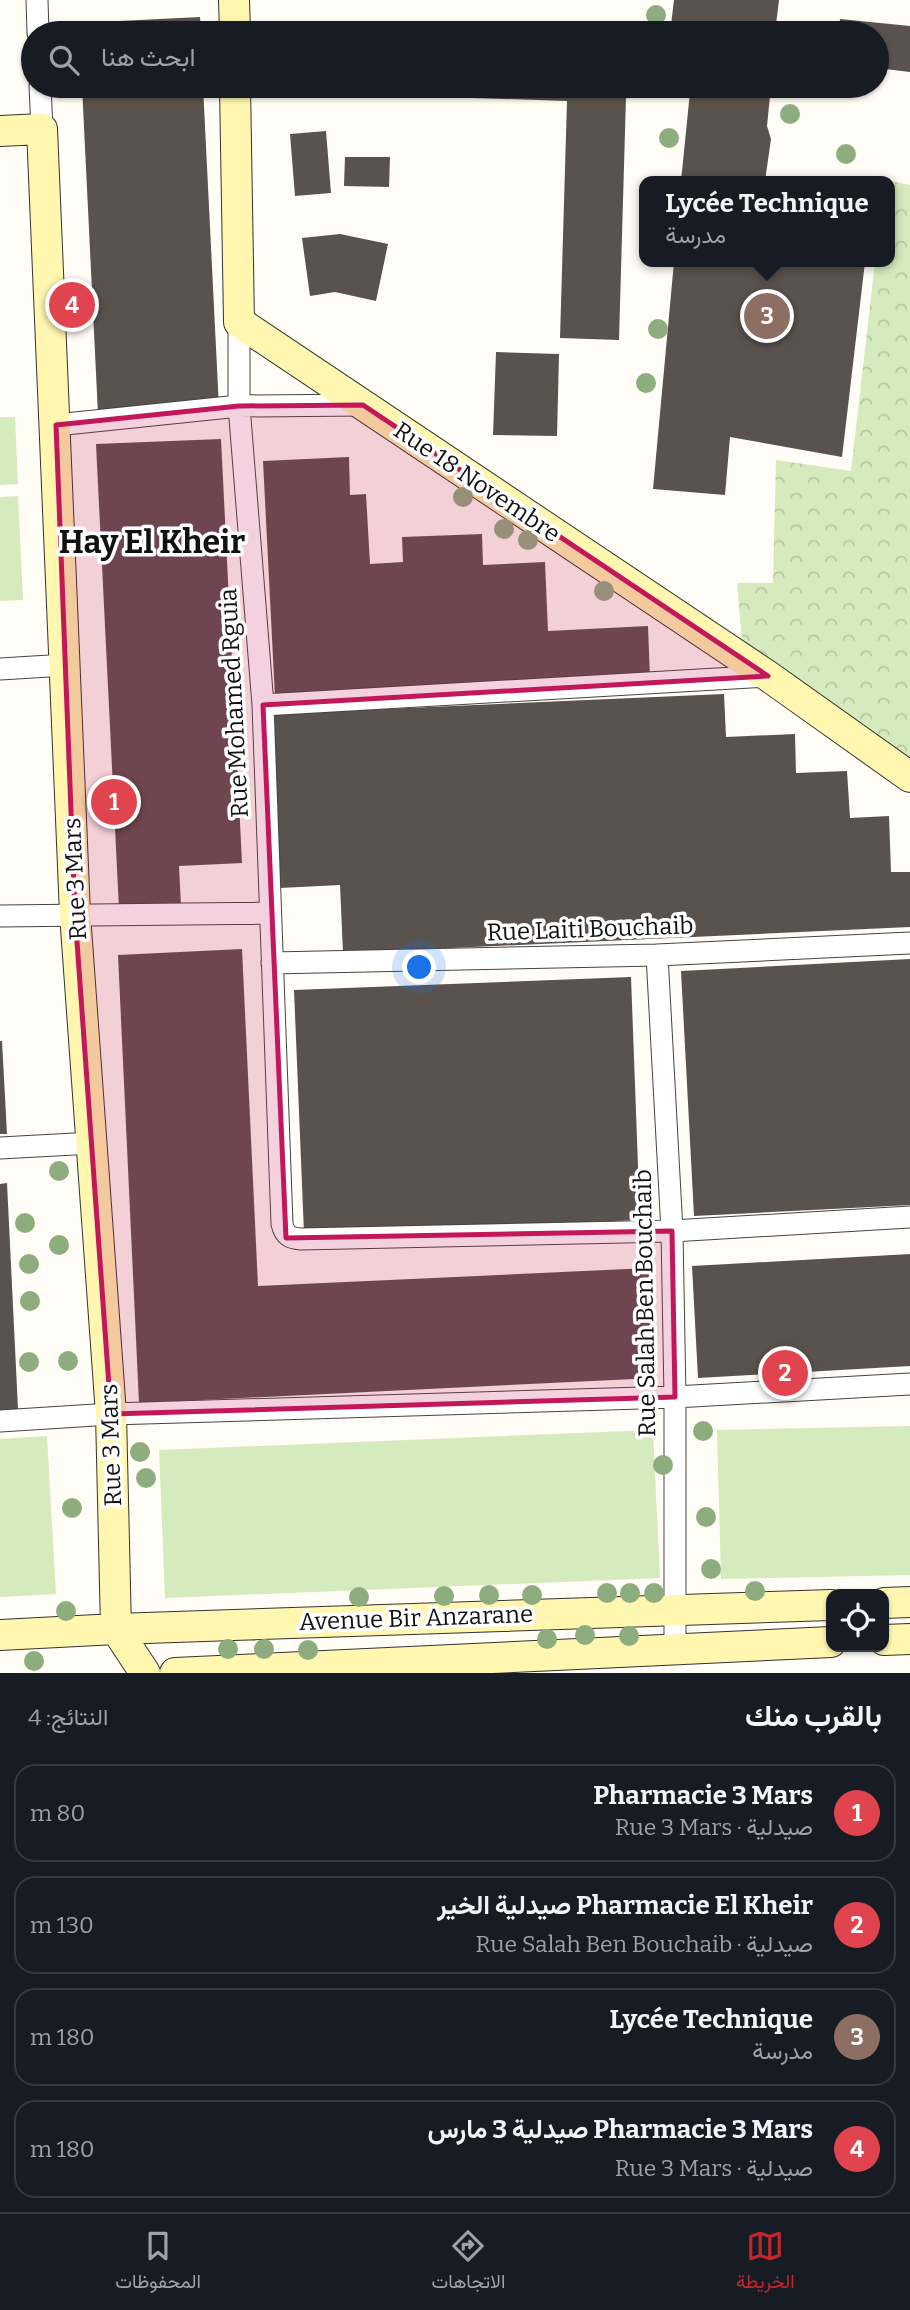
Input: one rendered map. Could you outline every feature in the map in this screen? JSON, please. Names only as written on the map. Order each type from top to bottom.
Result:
[{"type":"street","points":[[37,0],[38,21]]},
{"type":"street","points":[[234,0],[235,21]]},
{"type":"street","points":[[0,131],[42,129],[41,98]]},
{"type":"street","points":[[235,98],[239,322]]},
{"type":"street","name":"Rue 3 Mars","points":[[42,129],[75,914],[111,1414],[116,1629]]},
{"type":"street","name":"Rue 18 Novembre","points":[[239,322],[768,676],[910,777]]},
{"type":"street","name":"Rue Mohamed Rguia","points":[[239,322],[239,406],[263,705],[269,913],[284,1233],[290,1238],[672,1231]]},
{"type":"street","points":[[56,425],[239,406],[363,405]]},
{"type":"street","points":[[0,669],[66,665]]},
{"type":"street","points":[[263,705],[768,676]]},
{"type":"street","points":[[0,916],[269,913]]},
{"type":"street","name":"Rue Laiti Bouchaib","points":[[272,963],[657,955],[910,943]]},
{"type":"street","name":"Rue Salah Ben Bouchaib","points":[[657,955],[672,1231],[675,1397],[674,1650]]},
{"type":"street","points":[[0,1148],[93,1143]]},
{"type":"street","points":[[672,1231],[910,1217]]},
{"type":"street","points":[[0,1421],[111,1414],[675,1397],[910,1384]]},
{"type":"street","points":[[889,1603],[910,1602]]},
{"type":"street","name":"Avenue Bir Anzarane","points":[[0,1635],[826,1605]]},
{"type":"street","points":[[116,1629],[145,1673]]},
{"type":"street","points":[[889,1640],[910,1639]]},
{"type":"street","name":"Avenue Bir Anzarane","points":[[175,1673],[826,1642]]},
{"type":"highlighted area","points":[[363,405],[768,676],[263,705],[286,1238],[672,1231],[675,1397],[111,1414],[75,914],[56,425],[239,406]]},
{"type":"green space","points":[[895,182],[910,185],[910,760],[742,640],[737,583],[773,583],[776,460],[851,471],[874,267],[895,267]]},
{"type":"green space","points":[[0,417],[15,417],[18,484],[0,485]]},
{"type":"green space","points":[[18,496],[23,600],[0,601],[0,497]]},
{"type":"green space","points":[[910,1426],[910,1575],[721,1579],[717,1430]]},
{"type":"green space","points":[[653,1430],[660,1578],[165,1598],[159,1450]]},
{"type":"green space","points":[[47,1436],[56,1594],[0,1597],[0,1439]]},
{"type":"building","points":[[674,0],[779,0],[776,21],[671,21]]},
{"type":"building","points":[[200,17],[200,21],[119,21]]},
{"type":"building","points":[[889,24],[910,26],[910,72],[889,69]]},
{"type":"building","points":[[83,98],[204,98],[219,408],[98,414]]},
{"type":"building","points":[[474,98],[626,98],[619,340],[560,338],[567,101]]},
{"type":"building","points":[[689,98],[770,98],[767,126],[771,139],[766,176],[682,176]]},
{"type":"building","points":[[326,131],[331,193],[295,196],[290,134]]},
{"type":"building","points":[[345,157],[390,157],[389,187],[344,186]]},
{"type":"building","points":[[340,234],[388,244],[376,301],[335,292],[310,296],[302,238]]},
{"type":"building","points":[[674,267],[864,267],[842,457],[730,437],[725,495],[653,489]]},
{"type":"building","points":[[496,352],[559,354],[557,436],[493,435]]},
{"type":"building","points":[[221,439],[242,863],[179,866],[181,906],[119,909],[96,444]]},
{"type":"building","points":[[349,457],[350,495],[366,494],[370,564],[403,562],[402,537],[482,534],[483,565],[545,562],[548,631],[648,626],[650,679],[275,697],[263,461]]},
{"type":"building","points":[[724,694],[726,737],[795,734],[796,773],[847,771],[850,818],[889,816],[891,872],[910,872],[910,927],[343,953],[340,885],[280,888],[273,714]]},
{"type":"building","points":[[242,949],[258,1286],[649,1268],[655,1378],[139,1403],[118,955]]},
{"type":"building","points":[[910,959],[910,1205],[694,1216],[681,971]]},
{"type":"building","points":[[631,977],[640,1220],[304,1233],[294,990]]},
{"type":"building","points":[[2,1041],[7,1134],[0,1134]]},
{"type":"building","points":[[7,1183],[18,1409],[0,1410],[0,1184]]},
{"type":"building","points":[[910,1254],[910,1366],[698,1378],[692,1266]]},
{"type":"place","name":"Pharmacie 3 Mars صيدلية 3 مارس","points":[[72,305]]},
{"type":"place","name":"Lycée Technique","points":[[767,316]]},
{"type":"place","name":"Pharmacie 3 Mars","points":[[114,802]]},
{"type":"place","name":"Pharmacie El Kheir صيدلية الخير","points":[[785,1373]]},
{"type":"district","name":"Hay El Kheir","points":[[152,542]]}]
